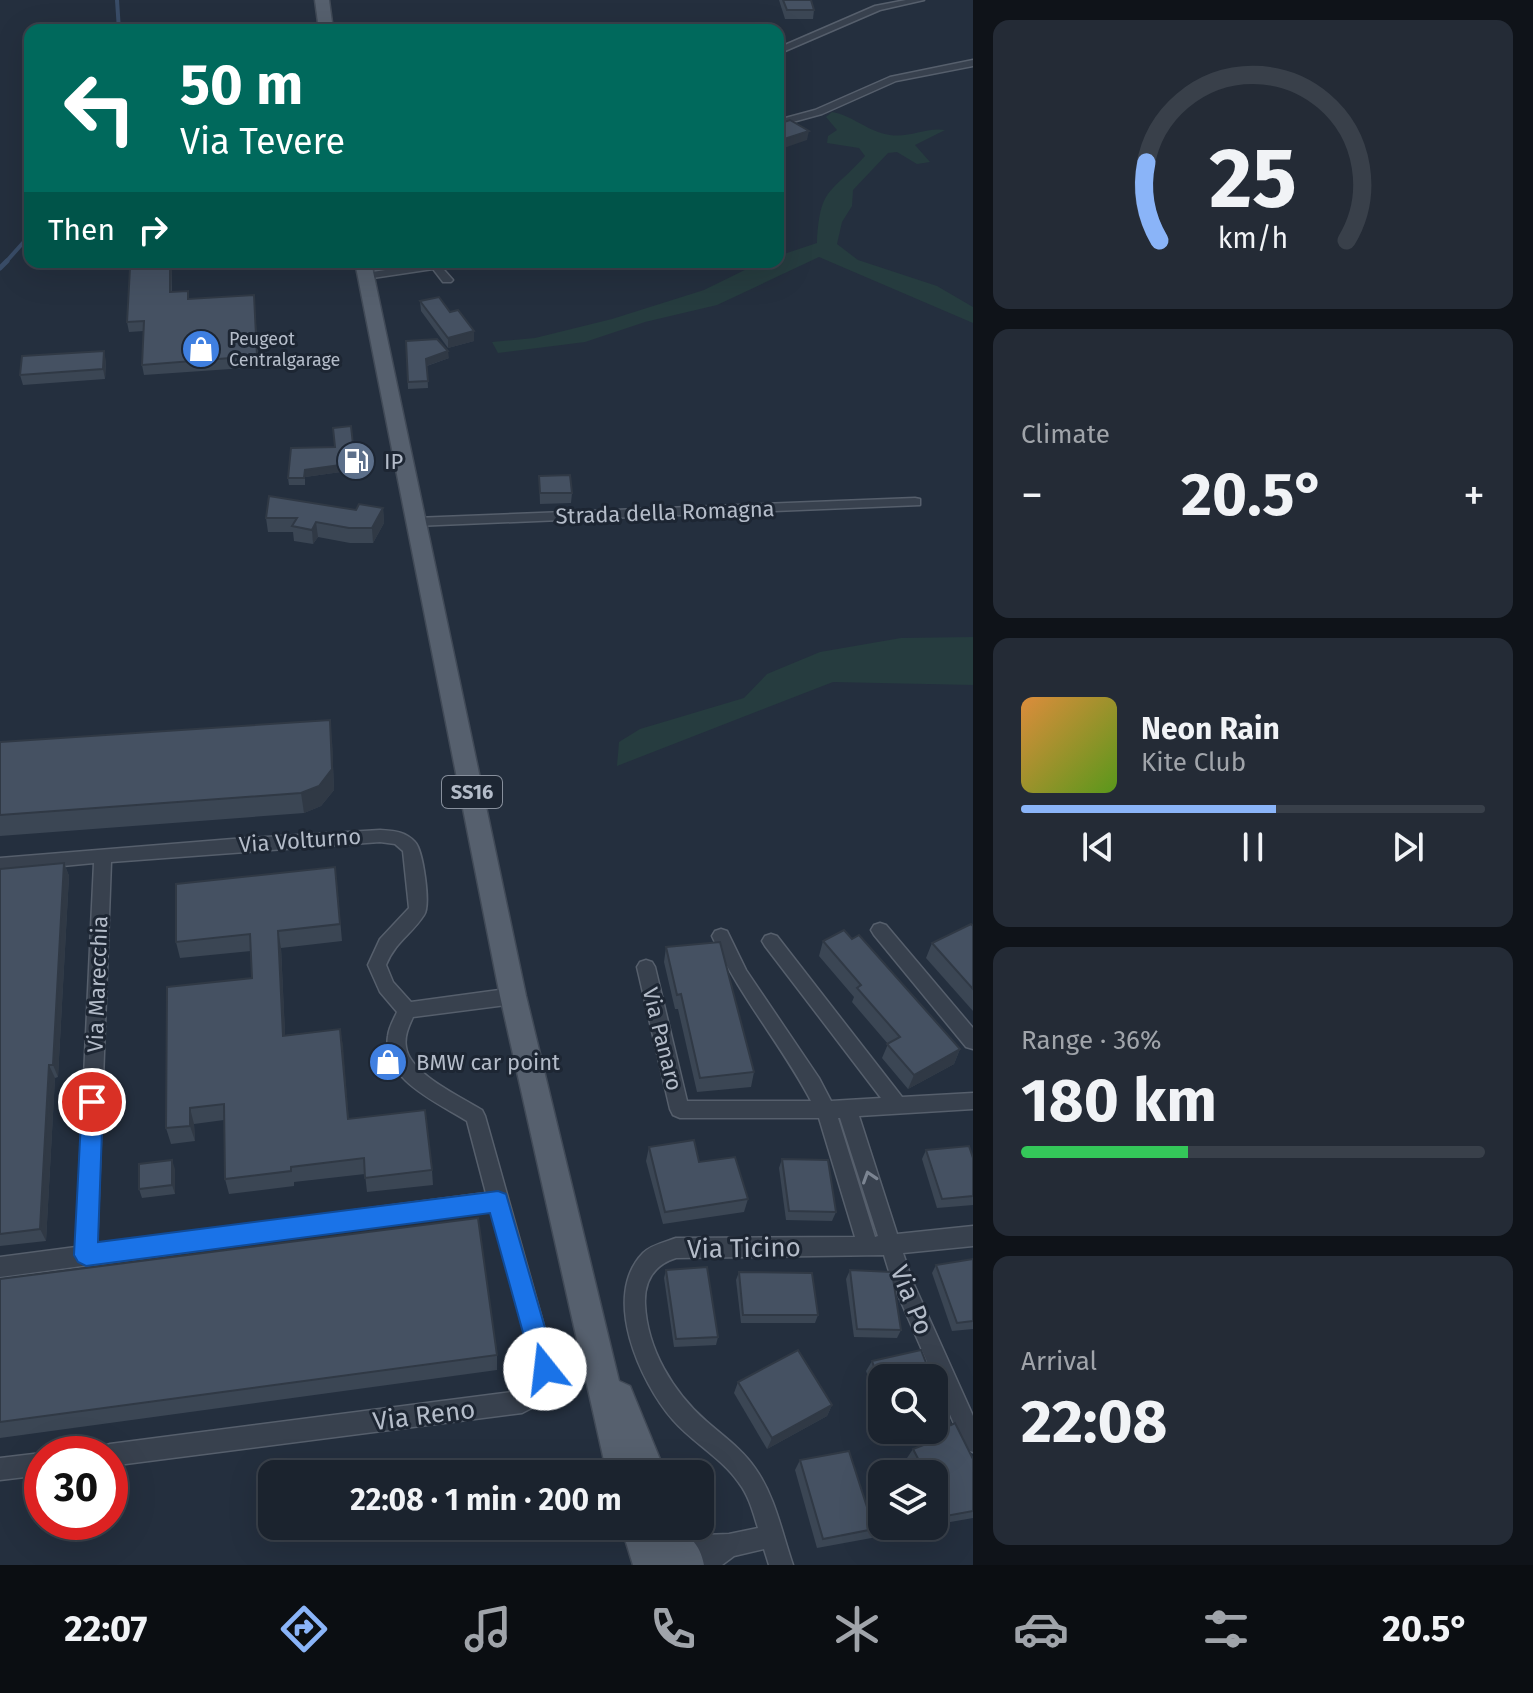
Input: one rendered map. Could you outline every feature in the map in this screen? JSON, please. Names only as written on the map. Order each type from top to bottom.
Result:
[{"type":"main road","points":[[322,0],[325,24]]},
{"type":"main road","name":"SS16","points":[[365,269],[513,996],[621,1460]]},
{"type":"main road","name":"SS16","points":[[588,1320],[643,1460]]},
{"type":"main road","points":[[656,1540],[673,1553]]},
{"type":"street","points":[[784,48],[878,8],[920,0]]},
{"type":"street","points":[[784,121],[824,111],[912,73],[973,63]]},
{"type":"street","points":[[438,268],[447,280]]},
{"type":"street","name":"Strada della Romagna","points":[[415,522],[915,502]]},
{"type":"street","name":"Via Volturno","points":[[0,865],[248,844],[380,836],[399,838],[411,848],[418,910],[386,944],[377,965],[386,987],[407,1010]]},
{"type":"street","name":"Via Marecchia","points":[[86,1255],[103,857]]},
{"type":"street","points":[[880,930],[973,1041]]},
{"type":"street","points":[[721,936],[735,971],[813,1085],[825,1110],[868,1247]]},
{"type":"street","points":[[771,941],[899,1107]]},
{"type":"street","name":"Via Panaro","points":[[646,967],[680,1109],[825,1110],[973,1101]]},
{"type":"street","points":[[407,1010],[513,996]]},
{"type":"street","name":"Via Reno","points":[[128,1453],[522,1402],[541,1391],[545,1369],[475,1116],[406,1071],[396,1051],[397,1034],[407,1010]]},
{"type":"street","points":[[847,1108],[891,1246]]},
{"type":"street","points":[[0,1267],[498,1201]]},
{"type":"street","name":"Via Ticino","points":[[781,1565],[752,1483],[732,1458],[680,1411],[655,1376],[632,1307],[637,1278],[651,1258],[676,1248],[868,1247],[973,1236]]},
{"type":"street","name":"Via Po","points":[[891,1246],[902,1281],[973,1441]]},
{"type":"street","points":[[0,1469],[24,1466]]},
{"type":"street","points":[[673,1553],[729,1546],[771,1536]]},
{"type":"green space","points":[[832,112],[890,135],[945,130],[915,145],[930,162],[917,164],[897,152],[888,153],[853,190],[852,206],[842,222],[837,244],[858,260],[937,286],[973,307],[973,323],[819,257],[717,305],[645,322],[585,342],[498,353],[492,342],[535,338],[612,319],[704,290],[749,268],[784,268],[784,254],[817,243],[824,201],[865,156],[859,148],[827,143],[828,136],[837,130],[826,117]]},
{"type":"green space","points":[[973,637],[973,685],[833,682],[617,766],[619,742],[640,729],[744,698],[767,674],[820,652],[901,638]]},
{"type":"building","points":[[783,0],[811,0],[814,10],[787,10]]},
{"type":"building","points":[[790,120],[809,131],[784,139],[784,122]]},
{"type":"building","name":"Peugeot Centralgarage","points":[[130,268],[170,268],[170,292],[188,291],[188,299],[254,295],[257,356],[142,365],[144,321],[127,322]]},
{"type":"building","points":[[439,297],[450,312],[458,310],[474,331],[448,338],[420,301]]},
{"type":"building","points":[[437,339],[448,351],[426,359],[428,381],[408,382],[406,341]]},
{"type":"building","points":[[104,351],[103,369],[20,375],[22,356]]},
{"type":"building","points":[[351,426],[355,463],[305,470],[304,478],[288,478],[291,448],[335,447],[333,428]]},
{"type":"building","points":[[570,475],[572,493],[540,493],[539,476]]},
{"type":"building","points":[[269,496],[356,510],[359,504],[383,508],[372,528],[349,528],[316,522],[312,530],[292,526],[297,518],[266,518]]},
{"type":"building","points":[[330,720],[332,769],[319,786],[301,793],[0,815],[0,742]]},
{"type":"building","points":[[64,863],[40,1229],[0,1234],[0,869]]},
{"type":"building","points":[[335,867],[340,924],[278,931],[283,1036],[340,1029],[348,1119],[425,1110],[432,1170],[365,1178],[364,1158],[225,1179],[224,1104],[190,1108],[190,1126],[166,1128],[167,987],[252,978],[250,934],[176,942],[176,884]]},
{"type":"building","points":[[971,924],[973,926],[973,989],[932,943]]},
{"type":"building","points":[[844,930],[852,939],[859,935],[960,1049],[914,1075],[887,1044],[900,1037],[857,988],[861,985],[823,941]]},
{"type":"building","points":[[720,942],[754,1072],[700,1078],[681,994],[677,995],[666,947]]},
{"type":"building","points":[[694,1140],[699,1162],[735,1157],[748,1199],[665,1212],[649,1147]]},
{"type":"building","points":[[969,1146],[973,1158],[973,1196],[942,1199],[926,1150]]},
{"type":"building","points":[[782,1159],[828,1160],[836,1212],[789,1211]]},
{"type":"building","points":[[172,1160],[172,1185],[139,1189],[139,1164]]},
{"type":"building","points":[[478,1218],[497,1355],[0,1422],[0,1279]]},
{"type":"building","points":[[973,1259],[973,1321],[957,1323],[936,1265]]},
{"type":"building","points":[[707,1267],[718,1337],[676,1339],[666,1270]]},
{"type":"building","points":[[850,1270],[892,1272],[901,1330],[857,1329]]},
{"type":"building","points":[[739,1272],[812,1273],[818,1315],[743,1315]]},
{"type":"building","points":[[798,1350],[832,1405],[772,1438],[738,1382]]},
{"type":"building","points":[[921,1350],[926,1364],[873,1364],[872,1361]]},
{"type":"building","points":[[948,1418],[951,1425],[955,1423],[973,1459],[973,1511],[948,1516],[948,1460],[919,1460],[913,1449],[926,1444],[948,1444]]},
{"type":"building","points":[[849,1451],[868,1507],[868,1530],[823,1539],[800,1460]]},
{"type":"waterway","points":[[117,0],[119,24]]},
{"type":"waterway","points":[[5,263],[24,242]]},
{"type":"waterway","points":[[0,268],[5,263]]},
{"type":"place","name":"Peugeot Centralgarage","points":[[201,349]]},
{"type":"place","name":"IP","points":[[356,461]]},
{"type":"place","name":"BMW car point","points":[[388,1062]]},
{"type":"route","points":[[92,1102],[86,1255],[498,1201],[545,1369]]}]
